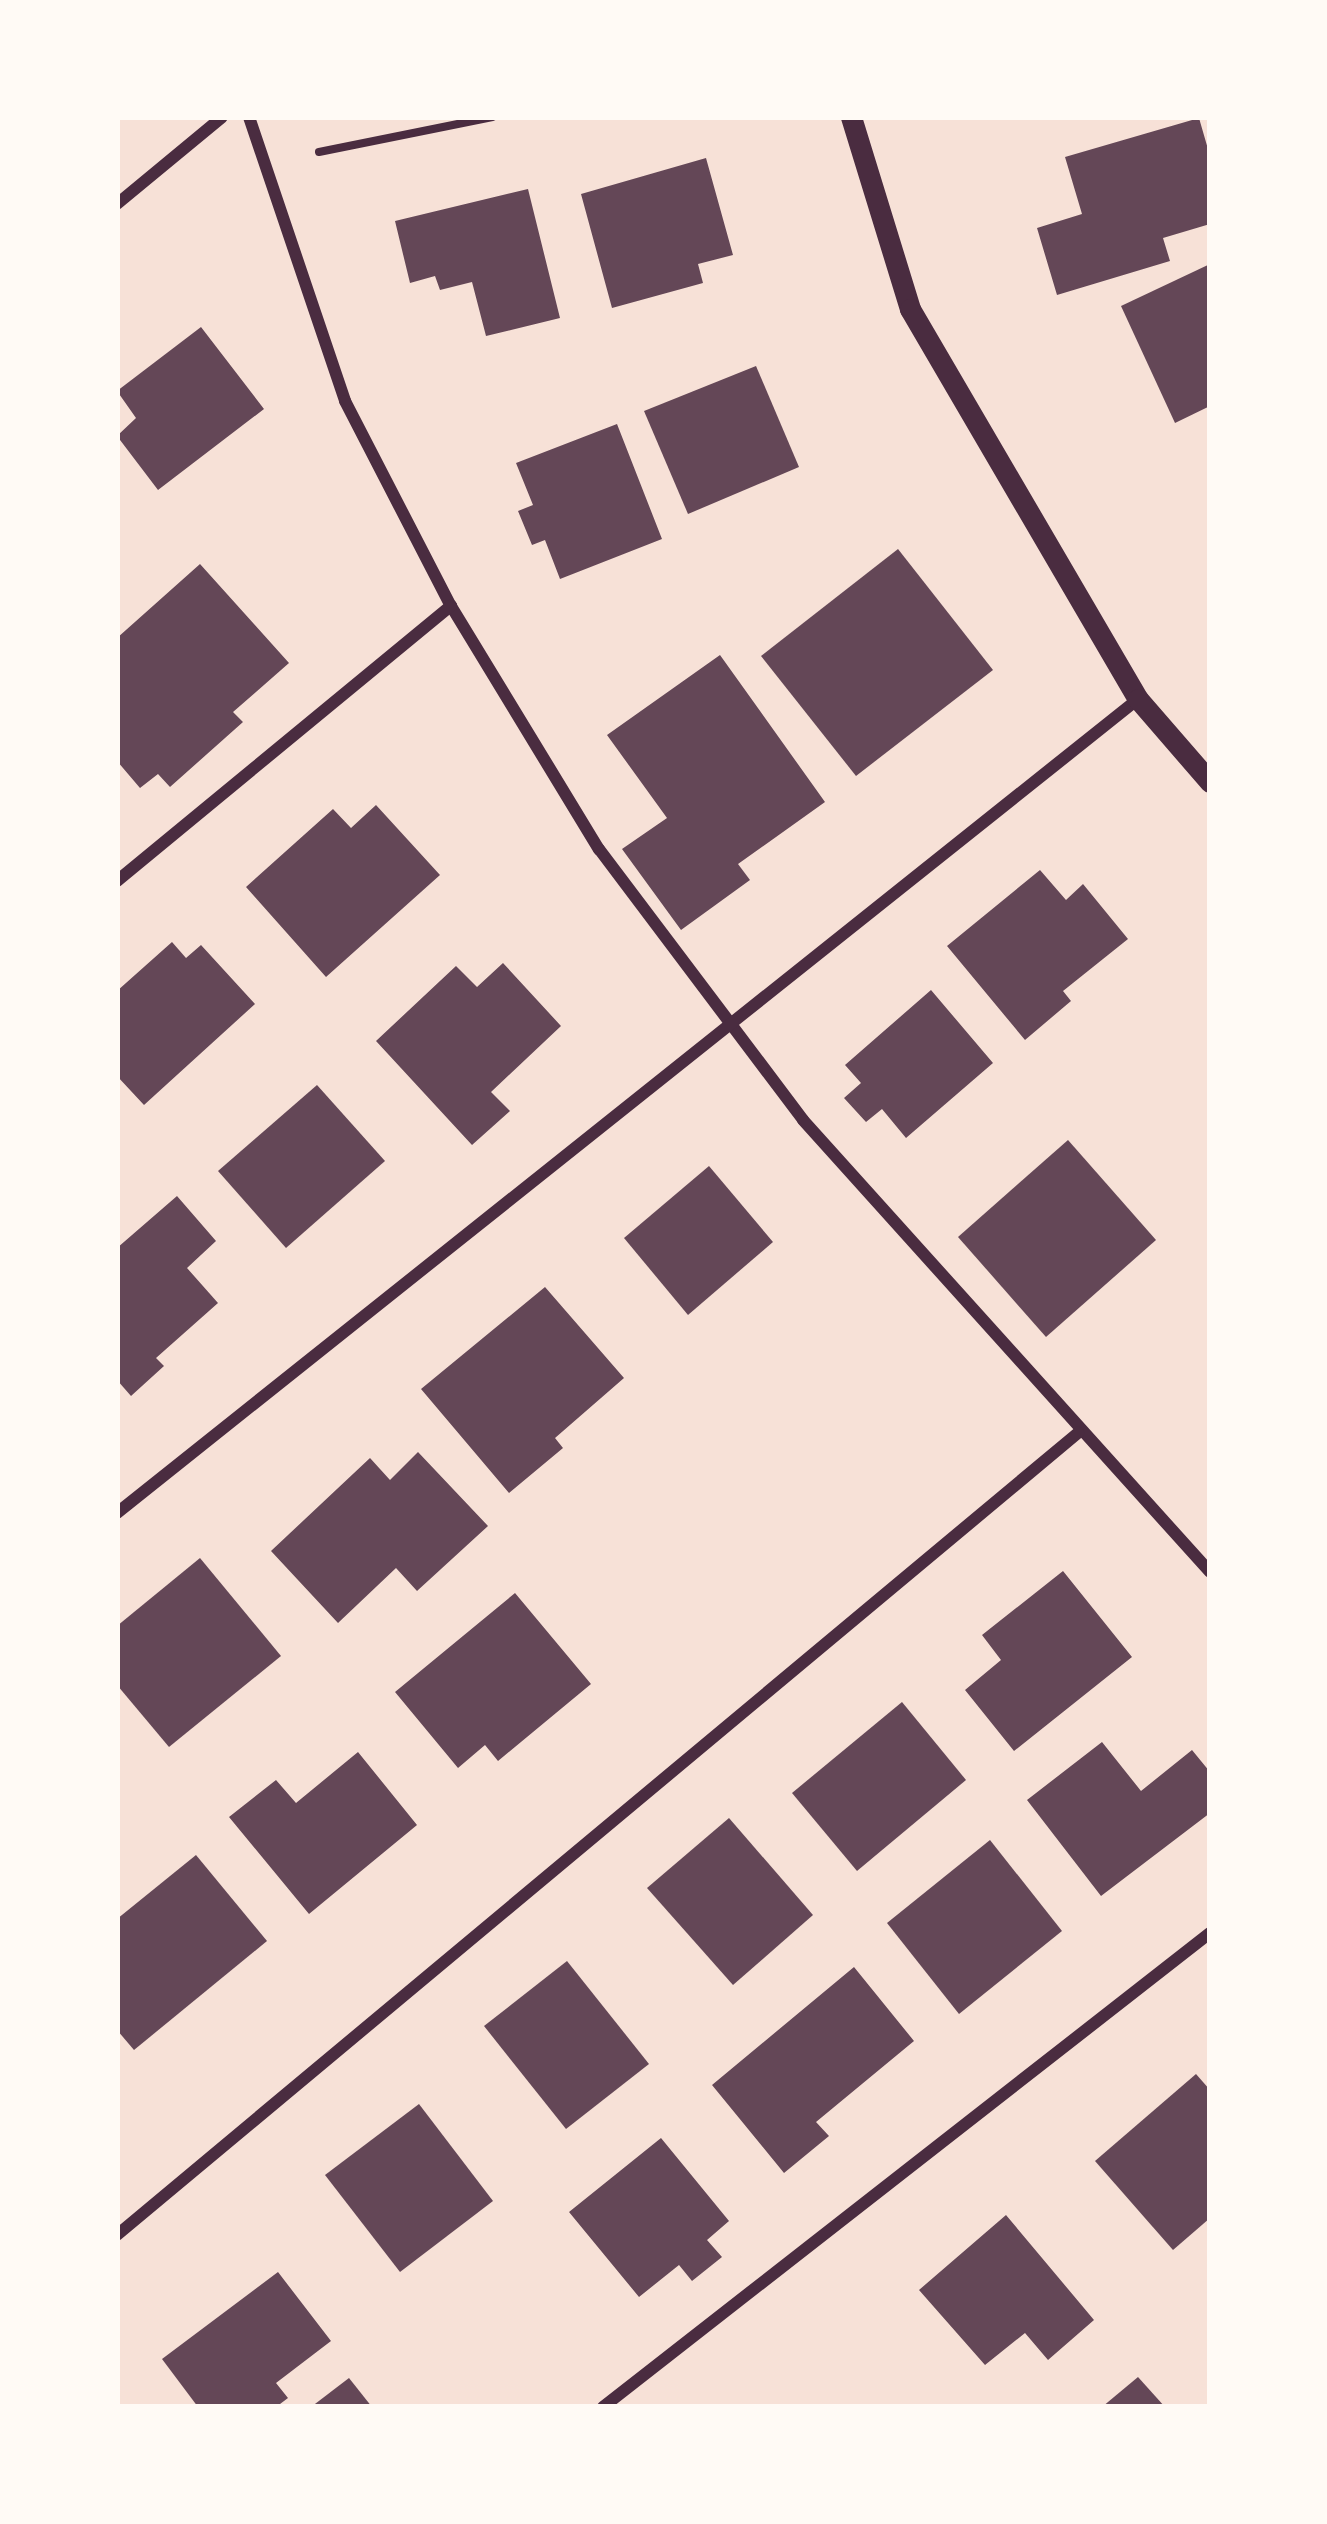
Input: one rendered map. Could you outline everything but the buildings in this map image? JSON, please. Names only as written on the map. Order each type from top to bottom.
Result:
[{"type":"street","points":[[117,204],[222,117]]},
{"type":"street","points":[[249,117],[345,401],[451,606],[599,849],[803,1120],[1078,1433],[1210,1572]]},
{"type":"street","points":[[851,117],[910,309],[1138,699],[1210,782]]},
{"type":"street","points":[[117,881],[451,606]]},
{"type":"street","points":[[117,1513],[727,1020],[1138,699]]},
{"type":"street","points":[[117,2235],[1078,1433]]},
{"type":"street","points":[[603,2407],[1210,1933]]},
{"type":"path","points":[[265,163],[492,117]]}]
